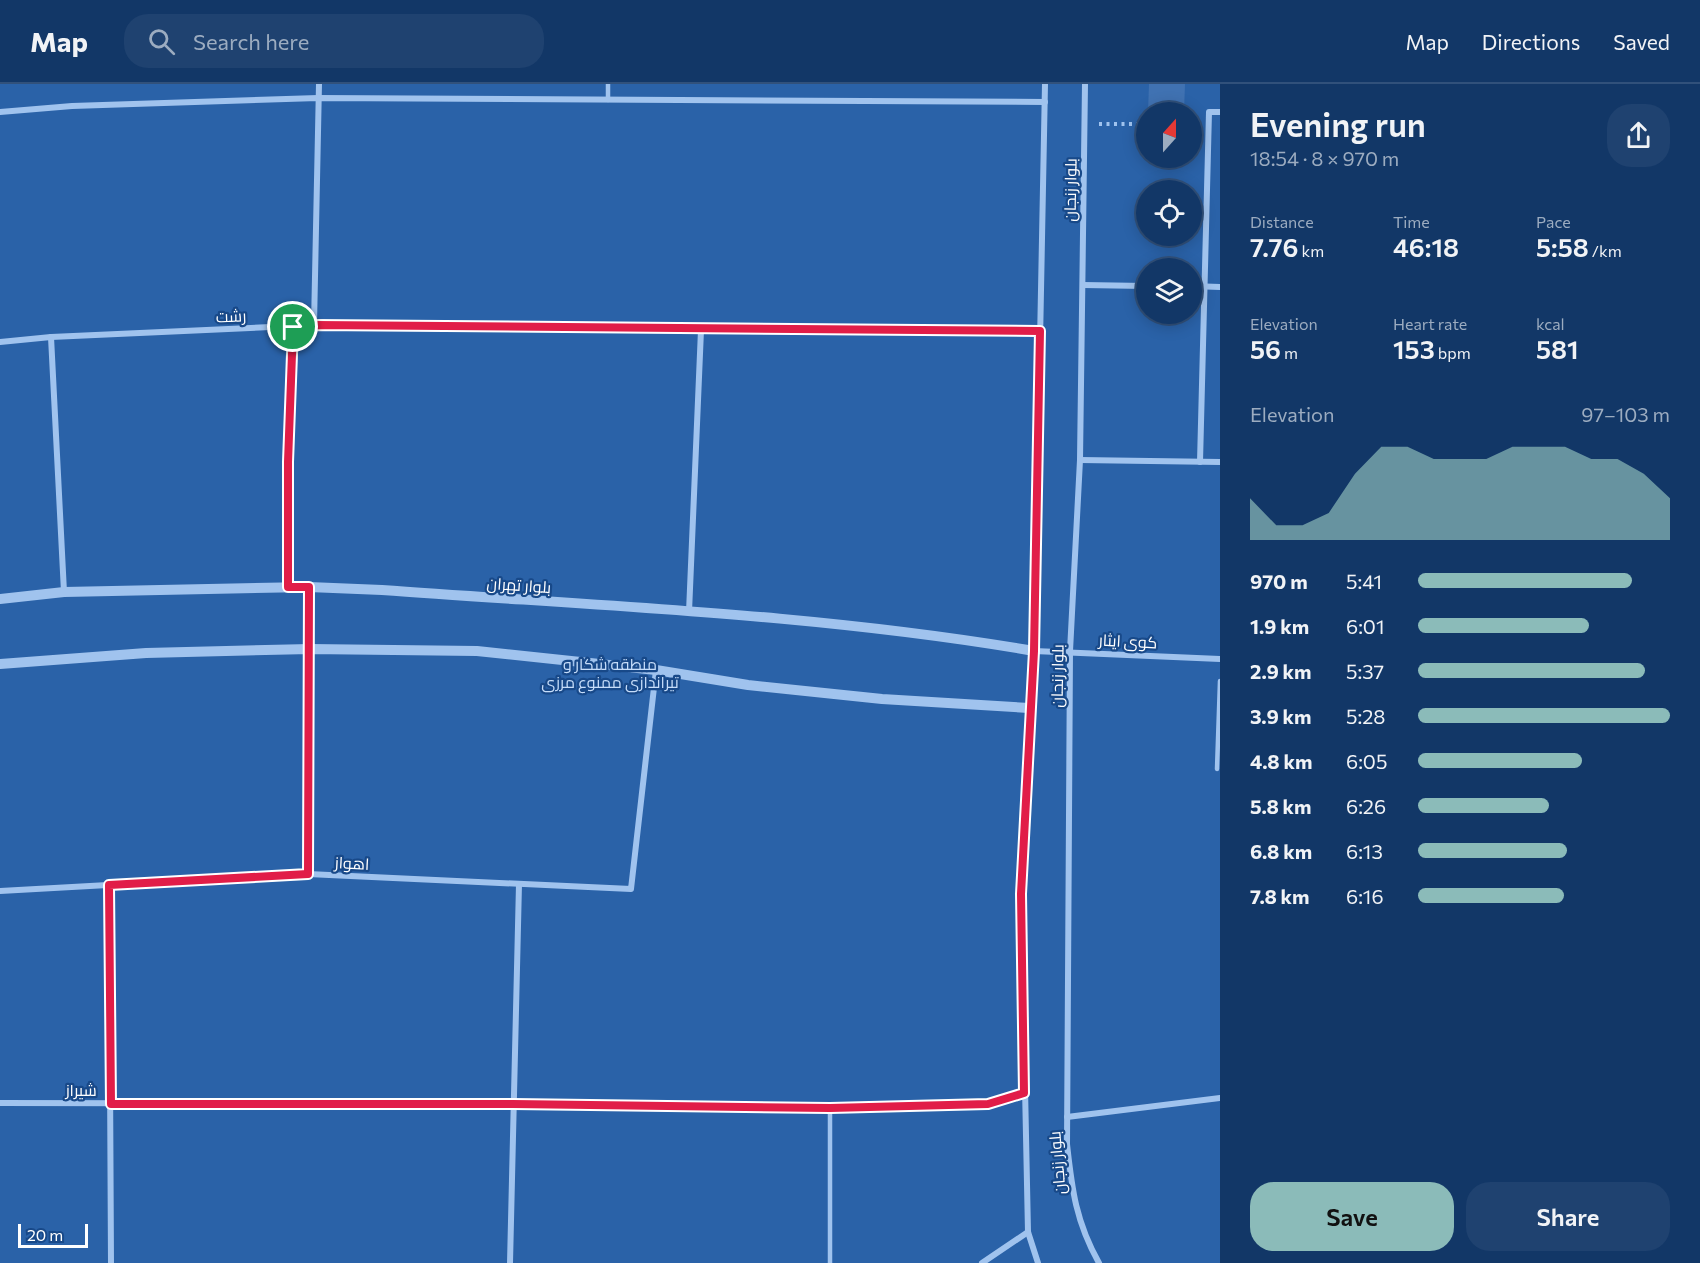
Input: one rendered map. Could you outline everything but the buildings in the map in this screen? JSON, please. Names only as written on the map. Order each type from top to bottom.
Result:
[{"type":"street","points":[[314,325],[319,84]]},
{"type":"street","name":"بلوار زنجان","points":[[1038,1263],[1028,1232],[1021,894],[1029,708],[1034,651],[1045,84]]},
{"type":"street","name":"بلوار زنجان","points":[[1085,84],[1080,460],[1070,651],[1067,1144],[1072,1198],[1087,1242],[1099,1263]]},
{"type":"street","points":[[0,112],[72,106],[318,98],[1045,102]]},
{"type":"street","points":[[1200,462],[1209,112],[1220,112]]},
{"type":"street","points":[[1083,285],[1136,286]]},
{"type":"street","points":[[1205,286],[1220,287]]},
{"type":"street","name":"رشت","points":[[0,342],[51,337],[314,325],[701,330],[1040,331]]},
{"type":"street","points":[[690,612],[701,330]]},
{"type":"street","points":[[51,337],[64,592]]},
{"type":"street","points":[[1080,460],[1220,462]]},
{"type":"street","name":"بلوار تهران","points":[[0,599],[64,592],[288,587],[382,590],[842,623],[959,638],[1034,651]]},
{"type":"street","points":[[308,874],[309,587]]},
{"type":"street","points":[[0,664],[146,653],[310,649],[477,651],[656,670],[748,685],[882,699],[1029,708]]},
{"type":"street","name":"کوی ایثار","points":[[1034,651],[1220,659]]},
{"type":"street","name":"اهواز","points":[[0,891],[308,874],[631,889],[656,670]]},
{"type":"street","points":[[510,1263],[519,884]]},
{"type":"street","points":[[109,885],[111,1263]]},
{"type":"street","name":"شیراز","points":[[0,1104],[513,1104],[830,1108],[988,1104],[1024,1093]]},
{"type":"street","points":[[1067,1117],[1220,1098]]},
{"type":"street","points":[[982,1263],[1028,1232]]},
{"type":"lane","points":[[608,84],[608,99]]},
{"type":"lane","points":[[1216,769],[1220,681]]},
{"type":"lane","points":[[830,1108],[830,1263]]},
{"type":"path","points":[[1085,124],[1136,124]]},
{"type":"path","points":[[288,587],[288,462],[293,327]]},
{"type":"green space","name":"منطقه شکار و تیراندازی ممنوع مرزی","points":[[0,84],[1220,84],[1220,1263],[0,1263]]},
{"type":"route","points":[[314,325],[701,330],[1040,331],[1034,651],[1029,708],[1021,894],[1024,1093],[988,1104],[830,1108],[513,1104],[111,1104],[109,885],[308,874],[309,587],[288,587],[288,462],[293,327],[314,325]]}]
